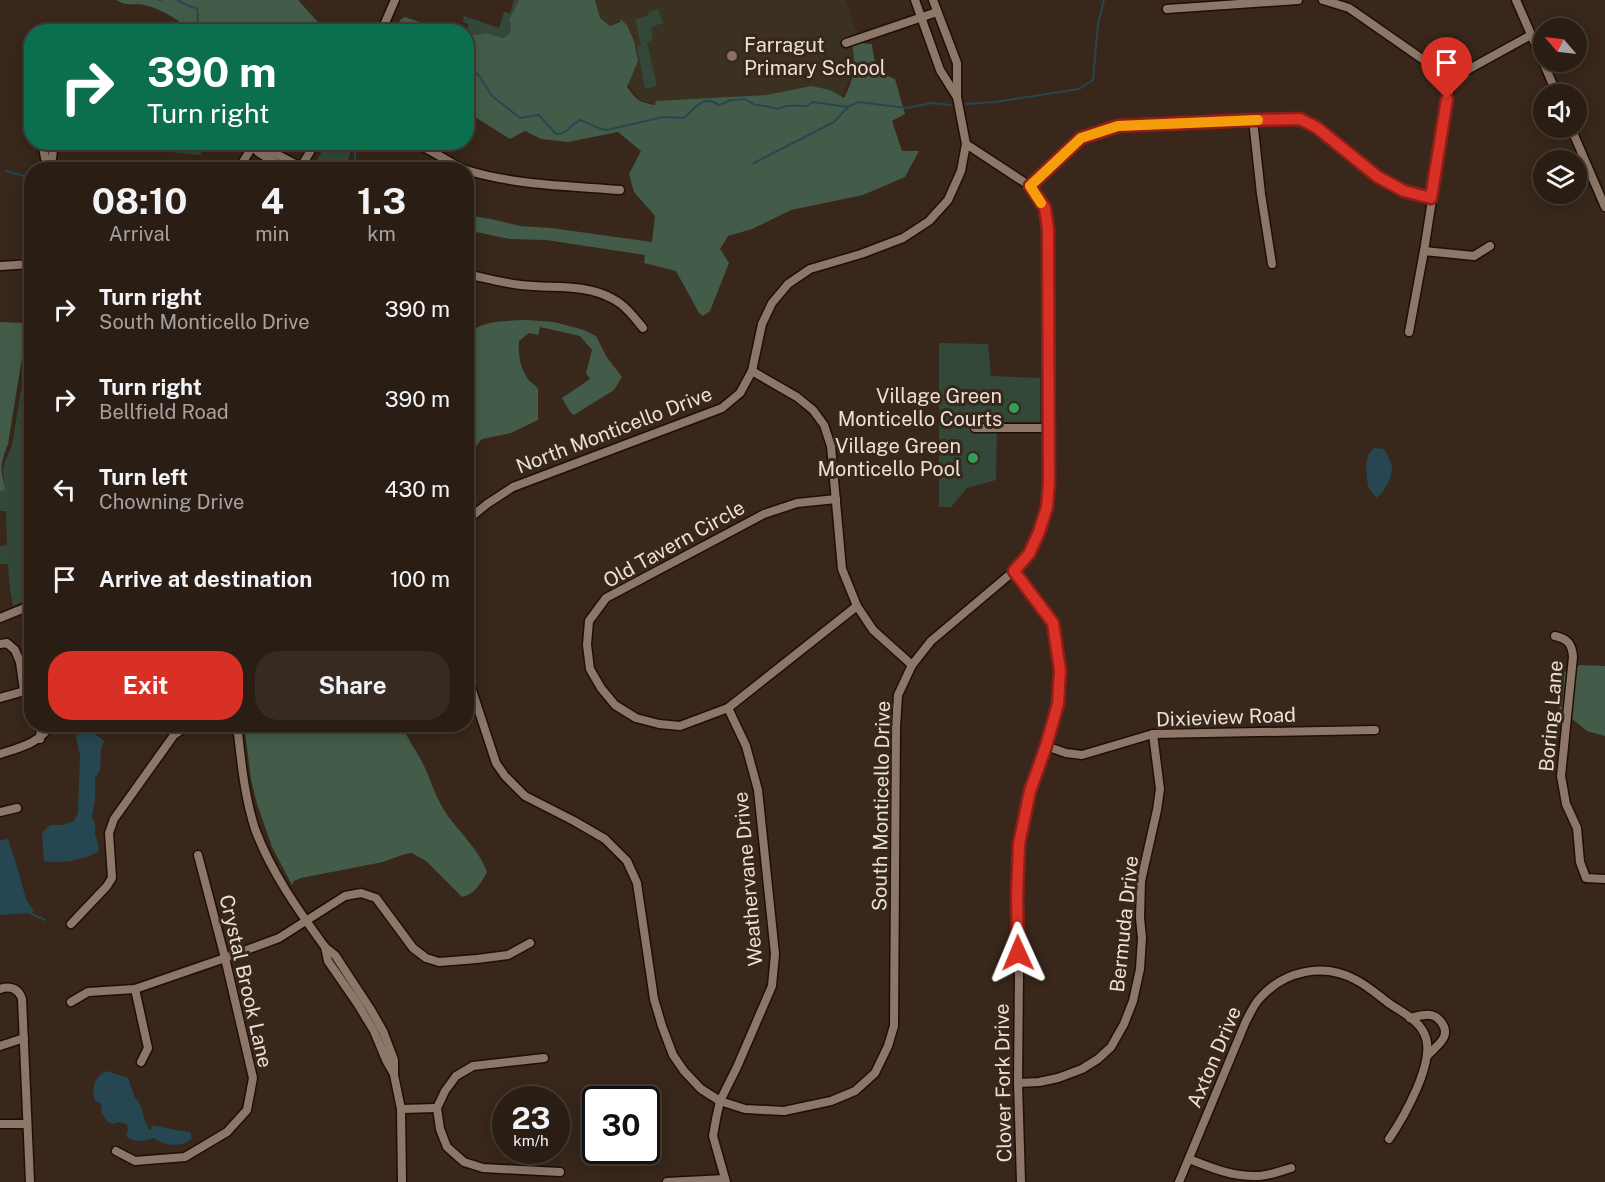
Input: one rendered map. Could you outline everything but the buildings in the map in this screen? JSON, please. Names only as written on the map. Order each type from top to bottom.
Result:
[{"type":"street","points":[[384,24],[395,0]]},
{"type":"street","points":[[915,0],[940,70],[957,97]]},
{"type":"street","points":[[933,0],[957,63],[957,97],[966,144]]},
{"type":"street","points":[[1167,9],[1298,0]]},
{"type":"street","points":[[1323,0],[1349,8],[1450,79]]},
{"type":"street","points":[[1516,0],[1553,84]]},
{"type":"street","points":[[846,43],[937,12]]},
{"type":"street","points":[[1450,79],[1531,35]]},
{"type":"street","points":[[1409,332],[1424,251],[1450,79]]},
{"type":"street","points":[[1030,186],[1081,138],[1118,126],[1300,119],[1316,127],[1378,177],[1404,191],[1431,198]]},
{"type":"street","points":[[1253,120],[1272,264]]},
{"type":"street","points":[[1575,138],[1605,207]]},
{"type":"street","name":"South Monticello Drive","points":[[720,1101],[745,1109],[784,1111],[831,1101],[855,1091],[875,1073],[888,1046],[894,1026],[898,695],[912,664],[931,641],[1014,571],[1029,554],[1047,507],[1049,482],[1048,229],[1045,208],[1030,186],[966,144]]},
{"type":"street","name":"North Monticello Drive","points":[[474,515],[513,487],[722,408],[740,393],[752,371],[762,324],[771,303],[788,284],[810,269],[861,254],[903,238],[929,221],[948,200],[961,171],[966,144]]},
{"type":"street","points":[[257,150],[275,162]]},
{"type":"street","points":[[268,150],[289,162]]},
{"type":"street","points":[[429,150],[450,162]]},
{"type":"street","points":[[474,173],[549,184],[620,190]]},
{"type":"street","points":[[1424,251],[1474,256],[1490,246]]},
{"type":"street","points":[[0,266],[24,264]]},
{"type":"street","points":[[474,276],[521,285],[597,292],[614,299],[643,328]]},
{"type":"street","points":[[752,371],[798,397],[813,410],[824,425],[831,446],[842,569],[857,606],[873,630],[912,664]]},
{"type":"street","points":[[975,428],[1049,428]]},
{"type":"street","name":"Old Tavern Circle","points":[[836,499],[797,503],[764,514],[606,598],[589,621],[587,645],[590,669],[601,688],[615,705],[636,718],[680,726],[728,708],[857,606]]},
{"type":"street","name":"Clover Fork Drive","points":[[1014,571],[1053,623],[1060,670],[1058,704],[1030,791],[1019,844],[1018,1083],[1021,1182]]},
{"type":"street","points":[[0,618],[24,608]]},
{"type":"street","name":"Boring Lane","points":[[1555,636],[1566,638],[1573,650],[1561,776],[1566,804],[1577,828],[1580,862],[1586,878],[1605,879]]},
{"type":"street","points":[[0,644],[6,643],[15,650],[24,676]]},
{"type":"street","points":[[0,698],[24,691]]},
{"type":"street","points":[[474,696],[496,763],[505,776],[525,796],[605,839],[627,861],[637,883],[654,999],[666,1036],[674,1056],[684,1071],[701,1089],[720,1101]]},
{"type":"street","name":"Weathervane Drive","points":[[725,1180],[713,1136],[720,1101],[772,986],[775,954],[758,790],[746,746],[728,708]]},
{"type":"street","name":"Dixieview Road","points":[[1046,746],[1066,753],[1083,754],[1153,734],[1375,730]]},
{"type":"street","points":[[40,732],[40,739]]},
{"type":"street","points":[[0,754],[40,739],[46,732]]},
{"type":"street","points":[[71,924],[112,878],[109,833],[114,819],[178,732]]},
{"type":"street","points":[[238,732],[245,789],[256,829],[278,879],[325,947],[335,955],[376,1018],[394,1060],[394,1075],[401,1109],[402,1182]]},
{"type":"street","name":"Bermuda Drive","points":[[1018,1083],[1058,1078],[1082,1069],[1098,1059],[1111,1047],[1124,1024],[1133,1001],[1140,969],[1141,881],[1160,789],[1153,734]]},
{"type":"street","points":[[0,812],[17,808]]},
{"type":"street","name":"Crystal Brook Lane","points":[[116,1151],[135,1161],[185,1156],[227,1132],[247,1110],[253,1078],[198,855]]},
{"type":"street","points":[[71,1002],[88,992],[135,989],[279,938],[345,896],[362,893],[376,898],[413,948],[432,960],[439,962],[508,955],[530,943]]},
{"type":"street","name":"Axton Drive","points":[[1179,1182],[1245,1021],[1258,999],[1276,983],[1301,972],[1330,971],[1355,979],[1420,1025],[1426,1039],[1427,1056],[1419,1082],[1401,1122],[1389,1139]]},
{"type":"street","points":[[0,989],[11,988],[20,994],[22,999],[30,1182]]},
{"type":"street","points":[[135,989],[148,1048],[141,1062]]},
{"type":"street","points":[[1410,1018],[1430,1015],[1442,1023],[1445,1030],[1444,1038],[1427,1056]]},
{"type":"street","points":[[0,1046],[24,1038]]},
{"type":"street","points":[[544,1058],[473,1066],[456,1076],[445,1090],[437,1108],[440,1128],[447,1148],[464,1162],[483,1168],[560,1172]]},
{"type":"street","points":[[401,1109],[437,1108]]},
{"type":"street","points":[[0,1125],[27,1124]]},
{"type":"street","points":[[1189,1159],[1224,1173],[1244,1176],[1260,1176],[1290,1168]]},
{"type":"street","points":[[667,1182],[725,1180]]},
{"type":"shaded area","name":"Farragut Primary School","points":[[585,0],[846,0],[857,34],[851,37],[854,64],[851,76],[841,100],[659,105],[641,101],[624,78]]},
{"type":"green space","points":[[116,0],[298,0],[320,24],[181,24],[157,9]]},
{"type":"green space","points":[[514,0],[519,0],[509,20],[510,33],[503,38],[486,33],[474,35],[474,24],[463,22],[464,16],[499,28],[504,12],[510,13]]},
{"type":"green space","points":[[519,0],[595,0],[600,18],[610,26],[621,22],[620,19],[627,25],[634,41],[638,61],[627,87],[638,100],[655,105],[656,101],[767,95],[811,86],[830,90],[844,98],[853,72],[852,45],[872,44],[880,70],[895,79],[905,114],[892,121],[902,151],[919,151],[905,177],[863,195],[791,210],[752,229],[728,236],[720,249],[729,263],[710,311],[703,316],[699,313],[676,271],[644,263],[645,255],[546,240],[509,239],[474,232],[474,216],[520,226],[652,242],[655,216],[634,192],[629,174],[641,151],[618,132],[568,142],[541,139],[525,131],[510,139],[474,116],[474,35],[486,33],[503,38],[510,33],[509,20]]},
{"type":"green space","points":[[658,9],[663,23],[651,27],[652,40],[647,42],[657,86],[645,89],[637,46],[641,45],[635,20]]},
{"type":"green space","points":[[405,17],[426,24],[398,24]]},
{"type":"green space","points":[[149,150],[203,150],[200,155]]},
{"type":"green space","points":[[323,150],[350,150],[348,162],[316,162]]},
{"type":"green space","points":[[503,321],[554,322],[584,330],[596,336],[606,356],[622,377],[614,390],[574,415],[562,398],[590,379],[586,373],[592,350],[580,336],[540,327],[538,335],[529,333],[519,341],[523,370],[538,389],[538,420],[511,433],[482,439],[474,448],[474,329]]},
{"type":"green space","points":[[0,322],[24,323],[24,345],[8,444],[2,462],[6,490],[0,491]]},
{"type":"green space","points":[[939,343],[988,344],[991,376],[1040,378],[1040,422],[997,422],[996,480],[967,488],[951,507],[939,507]]},
{"type":"green space","points":[[24,373],[24,601],[13,606],[8,564],[0,564],[0,546],[7,545],[6,511],[0,511],[0,491],[6,490],[3,476],[4,466],[12,445]]},
{"type":"green space","points":[[1580,665],[1605,666],[1605,736],[1587,731],[1559,708],[1562,673]]},
{"type":"green space","points":[[245,732],[405,732],[423,764],[444,811],[475,849],[487,872],[474,891],[462,897],[426,861],[412,853],[383,862],[301,878],[294,881],[292,885],[272,847],[251,779]]},
{"type":"water","points":[[1374,448],[1384,449],[1392,468],[1387,484],[1376,498],[1368,487],[1366,469],[1368,455]]},
{"type":"water","points":[[84,732],[92,732],[104,741],[101,749],[100,770],[95,778],[92,817],[98,852],[72,861],[44,861],[42,833],[50,825],[62,825],[74,821],[78,813],[80,756],[76,737]]},
{"type":"water","points":[[8,839],[26,899],[34,911],[30,913],[0,915],[0,840]]},
{"type":"water","points":[[106,1071],[128,1078],[149,1130],[153,1125],[190,1132],[192,1138],[178,1145],[163,1143],[154,1138],[143,1141],[129,1139],[126,1136],[127,1125],[120,1122],[112,1124],[107,1121],[101,1112],[101,1103],[95,1101],[93,1092],[95,1083]]},
{"type":"waterway","points":[[177,0],[197,8],[198,24]]},
{"type":"waterway","points":[[966,104],[995,102],[1079,89],[1093,80],[1098,24],[1104,0]]},
{"type":"waterway","points":[[474,74],[478,74],[492,96],[520,118],[539,115],[556,134],[566,131],[580,120],[607,130],[663,117],[684,118],[704,101],[719,105],[731,100],[745,99],[755,105],[777,109],[807,106],[813,102],[848,107]]},
{"type":"waterway","points":[[754,163],[834,122],[848,107],[858,102],[907,108],[931,103],[951,105]]},
{"type":"waterway","points":[[355,150],[355,162]]},
{"type":"waterway","points":[[6,171],[24,176]]},
{"type":"waterway","points":[[30,913],[45,920]]},
{"type":"slow traffic","points":[[1041,203],[1030,186],[1081,138],[1118,126],[1258,120]]},
{"type":"place","name":"Farragut Primary School","points":[[732,56]]},
{"type":"place","name":"Village Green Monticello Courts","points":[[1014,408]]},
{"type":"place","name":"Village Green Monticello Pool","points":[[973,458]]},
{"type":"route","points":[[1018,953],[1019,844],[1030,791],[1058,704],[1060,670],[1053,623],[1014,571],[1029,554],[1039,532],[1047,507],[1049,482],[1048,229],[1045,208],[1030,186],[1081,138],[1118,126],[1300,119],[1316,127],[1378,177],[1404,191],[1431,198],[1447,99]]}]
